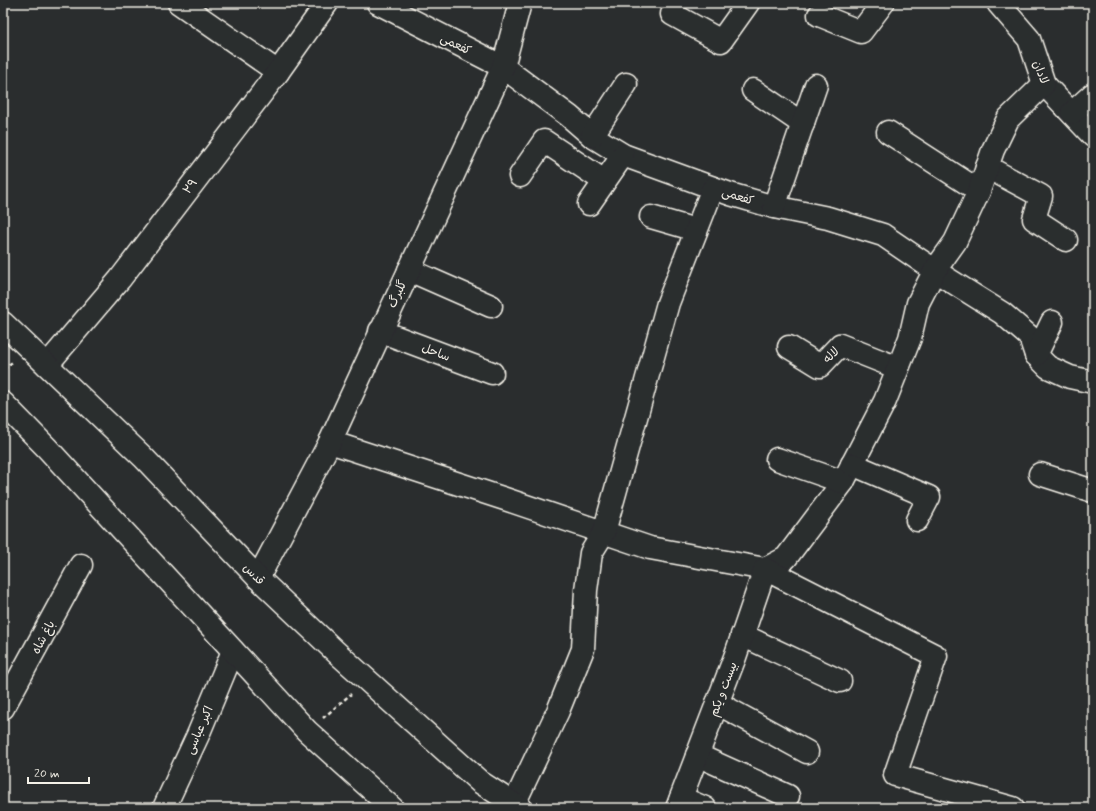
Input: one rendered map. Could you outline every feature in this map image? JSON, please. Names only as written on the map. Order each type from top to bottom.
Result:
[{"type":"street","points":[[180,3],[278,72]]},
{"type":"street","name":"۲۹","points":[[48,365],[120,279],[278,72],[326,3]]},
{"type":"street","name":"کفعمی","points":[[378,3],[503,67],[569,116],[592,136],[623,156],[713,188],[774,207],[828,218],[883,235],[1002,314],[1030,337],[1036,355],[1048,367],[1070,377],[1093,382]]},
{"type":"street","name":"گلبرگ","points":[[258,578],[330,442],[408,270],[503,67],[520,3]]},
{"type":"street","points":[[672,14],[721,41],[748,3]]},
{"type":"street","points":[[820,15],[861,32],[883,3]]},
{"type":"street","name":"لادان","points":[[998,3],[1029,39],[1044,84],[1093,136]]},
{"type":"street","points":[[592,136],[626,84]]},
{"type":"street","points":[[764,569],[786,558],[848,473],[885,401],[910,338],[918,303],[935,270],[955,242],[979,191],[993,150],[1008,119],[1044,84]]},
{"type":"street","points":[[774,207],[816,85]]},
{"type":"street","points":[[753,90],[802,124]]},
{"type":"street","points":[[1072,113],[1093,94]]},
{"type":"street","points":[[888,132],[979,191]]},
{"type":"street","points":[[520,176],[544,141],[604,181]]},
{"type":"street","points":[[589,204],[623,156]]},
{"type":"street","points":[[987,168],[1041,196],[1034,219],[1066,240]]},
{"type":"street","points":[[517,806],[584,649],[586,590],[591,553],[604,532],[668,302],[713,188]]},
{"type":"street","points":[[651,217],[696,230]]},
{"type":"street","points":[[408,270],[491,306]]},
{"type":"street","points":[[1036,355],[1052,322]]},
{"type":"street","name":"قدس","points":[[3,323],[143,457],[258,578],[480,782],[517,806]]},
{"type":"street","name":"ساحل","points":[[380,331],[492,374]]},
{"type":"street","name":"لاله","points":[[789,347],[820,366],[840,345],[898,368]]},
{"type":"street","points":[[3,402],[307,731],[392,808]]},
{"type":"street","points":[[330,442],[650,548],[764,569],[936,656],[895,775],[1013,808]]},
{"type":"street","points":[[777,459],[848,473],[929,497],[917,520]]},
{"type":"street","points":[[1040,474],[1093,491]]},
{"type":"street","name":"باغ شاه","points":[[3,708],[81,565]]},
{"type":"street","name":"بیست و یکم","points":[[679,803],[742,635],[764,569]]},
{"type":"street","points":[[742,635],[840,681]]},
{"type":"street","name":"اکبر عباسی","points":[[164,808],[198,735],[233,651]]},
{"type":"street","points":[[717,703],[807,752]]},
{"type":"street","points":[[697,756],[788,796]]},
{"type":"street","points":[[679,803],[705,808]]},
{"type":"path","points":[[307,731],[368,680]]}]
